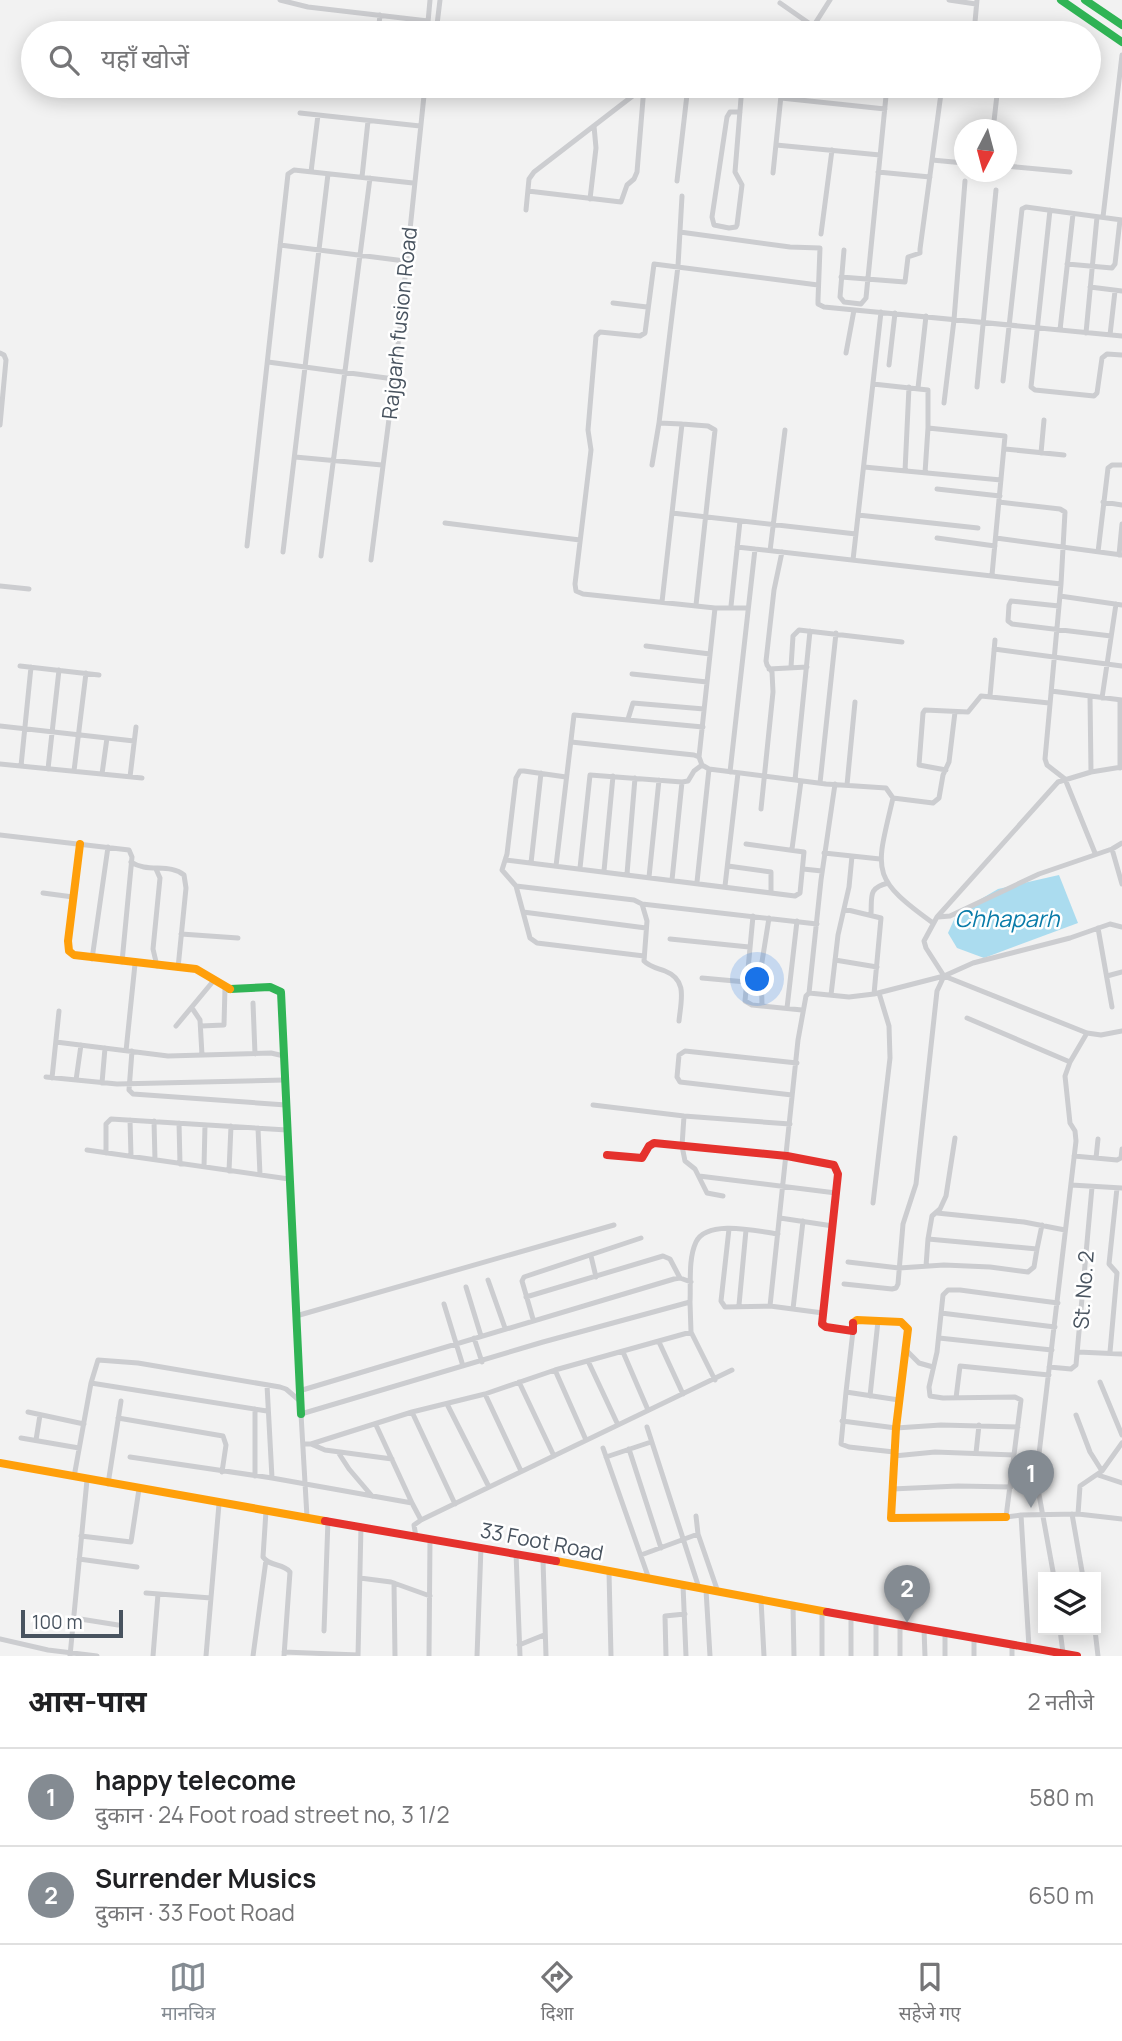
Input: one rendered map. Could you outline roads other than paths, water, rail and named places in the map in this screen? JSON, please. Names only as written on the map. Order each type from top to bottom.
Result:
[{"type":"street","points":[[280,0],[428,21],[430,0]]},
{"type":"street","points":[[437,21],[440,0]]},
{"type":"street","points":[[816,21],[830,0]]},
{"type":"street","points":[[949,0],[976,2],[975,21]]},
{"type":"street","points":[[1061,0],[1092,21]]},
{"type":"street","points":[[1085,0],[1122,26],[1118,39],[1101,27]]},
{"type":"street","points":[[780,3],[806,21]]},
{"type":"street","points":[[379,21],[380,15]]},
{"type":"street","points":[[1086,333],[1092,267],[1122,55]]},
{"type":"street","name":"Rajgarh fusion Road","points":[[371,560],[394,379],[424,98]]},
{"type":"street","points":[[526,210],[529,179],[534,172],[630,98]]},
{"type":"street","points":[[528,191],[621,202],[627,186],[636,176],[644,98]]},
{"type":"street","points":[[677,181],[687,98]]},
{"type":"street","points":[[740,112],[730,112],[727,117],[712,217],[714,225],[729,229],[737,225],[742,189],[735,172],[740,112],[741,98]]},
{"type":"street","points":[[773,173],[781,98],[885,109]]},
{"type":"street","points":[[844,250],[841,300],[861,304],[866,299],[886,98]]},
{"type":"street","points":[[842,277],[905,282],[908,257],[920,253],[940,98]]},
{"type":"street","points":[[994,119],[997,98]]},
{"type":"street","points":[[300,113],[420,126]]},
{"type":"street","points":[[311,172],[318,116]]},
{"type":"street","points":[[362,177],[368,121]]},
{"type":"street","points":[[590,199],[596,148],[594,126]]},
{"type":"street","points":[[776,145],[880,155]]},
{"type":"street","points":[[821,234],[831,150]]},
{"type":"street","points":[[932,160],[954,162]]},
{"type":"street","points":[[1017,167],[1070,172]]},
{"type":"street","points":[[247,545],[288,174],[294,170],[413,183]]},
{"type":"street","points":[[878,172],[930,177]]},
{"type":"street","points":[[283,552],[328,174]]},
{"type":"street","points":[[320,556],[370,178]]},
{"type":"street","points":[[944,403],[954,320],[965,182]]},
{"type":"street","points":[[977,387],[996,190]]},
{"type":"street","points":[[652,465],[678,266],[682,196]]},
{"type":"street","points":[[1003,381],[1022,209],[1026,207],[1121,220],[1115,264],[1108,269],[1067,264]]},
{"type":"street","points":[[1050,210],[1032,389],[1094,396],[1097,393],[1102,358],[1107,354],[1122,355]]},
{"type":"street","points":[[1060,330],[1073,214]]},
{"type":"street","points":[[680,232],[790,247],[817,247],[822,251],[818,285],[820,306],[1122,336]]},
{"type":"street","points":[[280,245],[405,261]]},
{"type":"street","points":[[748,608],[715,608],[583,594],[576,591],[591,450],[588,430],[596,336],[600,332],[643,335],[646,330],[653,266],[657,264],[818,285]]},
{"type":"street","points":[[1090,287],[1122,292]]},
{"type":"street","points":[[1110,335],[1115,291]]},
{"type":"street","points":[[613,303],[647,307]]},
{"type":"street","points":[[846,353],[854,310]]},
{"type":"street","points":[[853,560],[881,312]]},
{"type":"street","points":[[889,365],[895,313]]},
{"type":"street","points":[[918,388],[926,316]]},
{"type":"street","points":[[0,353],[6,360],[0,425]]},
{"type":"street","points":[[268,362],[394,379]]},
{"type":"street","points":[[873,384],[918,388],[930,392],[925,473]]},
{"type":"street","points":[[905,471],[909,387]]},
{"type":"street","points":[[1041,453],[1044,420]]},
{"type":"street","points":[[659,423],[708,426],[715,430],[696,605]]},
{"type":"street","points":[[662,602],[682,424]]},
{"type":"street","points":[[928,428],[1003,435],[1005,439],[992,575]]},
{"type":"street","points":[[770,551],[785,430]]},
{"type":"street","points":[[1005,449],[1064,455]]},
{"type":"street","points":[[295,457],[382,466]]},
{"type":"street","points":[[1098,552],[1108,468],[1122,465]]},
{"type":"street","points":[[864,467],[1001,480]]},
{"type":"street","points":[[937,489],[1064,510],[1064,548],[1045,762],[1065,779],[1095,853]]},
{"type":"street","points":[[1103,502],[1122,505]]},
{"type":"street","points":[[672,513],[856,534]]},
{"type":"street","points":[[858,515],[978,528]]},
{"type":"street","points":[[731,606],[740,521]]},
{"type":"street","points":[[444,523],[580,540]]},
{"type":"street","points":[[996,538],[1121,555],[1122,524]]},
{"type":"street","points":[[937,538],[995,546]]},
{"type":"street","points":[[737,547],[1061,584]]},
{"type":"street","points":[[730,772],[755,549]]},
{"type":"street","points":[[761,809],[773,692],[772,676],[767,666],[768,649],[774,590],[782,552]]},
{"type":"street","points":[[0,586],[29,589]]},
{"type":"street","points":[[1060,596],[1119,604],[1111,636],[1102,698]]},
{"type":"street","points":[[1059,606],[1011,601],[1008,618],[1012,624],[1111,636]]},
{"type":"street","points":[[715,608],[699,757],[702,765],[709,769],[730,772],[886,788],[893,798],[880,859],[888,883],[906,904],[935,920],[950,916],[1039,874],[1112,849],[1122,843]]},
{"type":"street","points":[[791,667],[795,631],[836,633],[902,642]]},
{"type":"street","points":[[792,849],[810,631]]},
{"type":"street","points":[[820,783],[836,633]]},
{"type":"street","points":[[989,695],[995,640]]},
{"type":"street","points":[[646,646],[710,654]]},
{"type":"street","points":[[994,649],[1122,666]]},
{"type":"street","points":[[20,666],[99,675]]},
{"type":"street","points":[[21,766],[31,667]]},
{"type":"street","points":[[769,669],[807,667]]},
{"type":"street","points":[[48,769],[59,670]]},
{"type":"street","points":[[74,771],[86,673]]},
{"type":"street","points":[[632,674],[707,682]]},
{"type":"street","points":[[1051,691],[1121,700],[1121,768],[1091,772],[1065,779],[1054,786],[935,920],[924,941],[944,976],[1087,1033],[1101,1035],[1122,1031]]},
{"type":"street","points":[[946,770],[919,765],[923,713],[930,709],[968,712],[976,700],[989,695],[1049,703]]},
{"type":"street","points":[[1090,696],[1091,772]]},
{"type":"street","points":[[847,785],[855,702]]},
{"type":"street","points":[[628,719],[633,703],[704,709]]},
{"type":"street","points":[[893,798],[933,803],[937,801],[941,780],[949,762],[955,712]]},
{"type":"street","points":[[556,866],[570,742],[576,715],[703,727]]},
{"type":"street","points":[[0,726],[134,741]]},
{"type":"street","points":[[130,777],[136,727]]},
{"type":"street","points":[[102,774],[107,738]]},
{"type":"street","points":[[570,742],[699,757]]},
{"type":"street","points":[[0,764],[142,778]]},
{"type":"street","points":[[580,869],[589,777],[613,776],[682,782],[688,781],[702,765]]},
{"type":"street","points":[[697,882],[709,769]]},
{"type":"street","points":[[566,777],[524,771],[517,774],[503,872],[516,886],[530,938],[537,943],[644,956]]},
{"type":"street","points":[[531,863],[541,773]]},
{"type":"street","points":[[725,886],[738,773]]},
{"type":"street","points":[[604,872],[613,776]]},
{"type":"street","points":[[626,874],[635,778]]},
{"type":"street","points":[[649,877],[659,780]]},
{"type":"street","points":[[673,880],[682,782]]},
{"type":"street","points":[[770,1306],[802,1010],[809,993],[824,853],[835,784]]},
{"type":"street","points":[[0,835],[129,850],[131,862],[122,962]]},
{"type":"street","points":[[80,844],[68,946],[74,955],[204,971],[225,987],[236,990],[274,988],[281,992],[307,1517]]},
{"type":"street","points":[[506,860],[771,892],[800,893],[803,852],[746,845]]},
{"type":"street","points":[[92,959],[108,847]]},
{"type":"street","points":[[1112,849],[1122,884]]},
{"type":"street","points":[[824,853],[880,859]]},
{"type":"street","points":[[831,995],[852,856]]},
{"type":"street","points":[[131,862],[141,867],[177,870],[184,875],[186,888],[178,968]]},
{"type":"street","points":[[727,866],[771,872],[771,892]]},
{"type":"street","points":[[156,869],[160,875],[153,949],[157,966]]},
{"type":"street","points":[[803,869],[822,871]]},
{"type":"street","points":[[871,914],[873,889],[888,883]]},
{"type":"street","points":[[516,886],[817,924]]},
{"type":"street","points":[[43,893],[73,897]]},
{"type":"street","points":[[642,904],[646,915],[646,964],[679,979],[682,989],[679,1021]]},
{"type":"street","points":[[844,909],[878,915],[882,921],[877,993],[889,1026],[890,1058],[873,1203]]},
{"type":"street","points":[[523,912],[646,928]]},
{"type":"street","points":[[753,916],[745,1001],[748,1004],[802,1010]]},
{"type":"street","points":[[762,1005],[761,968],[769,918]]},
{"type":"street","points":[[788,1008],[797,922]]},
{"type":"street","points":[[809,993],[849,997],[877,993],[944,976],[980,961],[1111,924],[1122,927]]},
{"type":"street","points":[[1098,928],[1112,1007]]},
{"type":"street","points":[[181,934],[238,938]]},
{"type":"street","points":[[670,939],[749,947]]},
{"type":"street","points":[[835,960],[877,967]]},
{"type":"street","points":[[135,964],[129,1051],[130,1093],[286,1105]]},
{"type":"street","points":[[1107,976],[1122,972]]},
{"type":"street","points":[[845,1284],[896,1288],[903,1224],[916,1184],[937,992],[944,976]]},
{"type":"street","points":[[702,978],[746,982]]},
{"type":"street","points":[[176,1026],[215,979]]},
{"type":"street","points":[[201,1026],[224,1026],[225,987]]},
{"type":"street","points":[[253,1003],[255,1054]]},
{"type":"street","points":[[192,1008],[198,1014],[201,1026],[202,1055]]},
{"type":"street","points":[[60,1010],[49,1077],[130,1084],[284,1080]]},
{"type":"street","points":[[967,1018],[1070,1062]]},
{"type":"street","points":[[1053,1572],[1038,1489],[1039,1454],[1076,1136],[1070,1123],[1065,1076],[1087,1033]]},
{"type":"street","points":[[56,1042],[168,1056],[284,1056]]},
{"type":"street","points":[[76,1080],[81,1045]]},
{"type":"street","points":[[102,1083],[105,1048]]},
{"type":"street","points":[[792,1095],[680,1082],[677,1077],[679,1055],[685,1051],[797,1063]]},
{"type":"street","points":[[593,1105],[684,1116],[790,1124]]},
{"type":"street","points":[[684,1116],[682,1146],[685,1161],[699,1176],[707,1193],[723,1196]]},
{"type":"street","points":[[106,1153],[107,1121],[111,1119],[287,1130]]},
{"type":"street","points":[[130,1120],[131,1156]]},
{"type":"street","points":[[154,1121],[155,1160]]},
{"type":"street","points":[[179,1123],[180,1164]]},
{"type":"street","points":[[204,1167],[205,1125]]},
{"type":"street","points":[[229,1171],[231,1126]]},
{"type":"street","points":[[258,1128],[260,1175]]},
{"type":"street","points":[[926,1266],[929,1224],[946,1196],[955,1138]]},
{"type":"street","points":[[1096,1158],[1098,1139]]},
{"type":"street","points":[[607,1155],[642,1158],[651,1144],[788,1156],[834,1165],[838,1174],[823,1313],[824,1326],[853,1331]]},
{"type":"street","points":[[1074,1156],[1119,1160],[1122,1149]]},
{"type":"street","points":[[87,1150],[289,1179]]},
{"type":"street","points":[[699,1176],[836,1193]]},
{"type":"street","points":[[1071,1185],[1119,1188],[1110,1264],[1117,1273],[1110,1352]]},
{"type":"street","name":"St. No. 2","points":[[1049,1367],[1073,1369],[1078,1352],[1092,1187]]},
{"type":"street","points":[[936,1213],[1065,1230]]},
{"type":"street","points":[[780,1218],[833,1226]]},
{"type":"street","points":[[793,1309],[803,1221]]},
{"type":"street","points":[[296,1316],[614,1225]]},
{"type":"street","points":[[848,1262],[899,1268],[990,1267],[1028,1272],[1034,1267],[1042,1225]]},
{"type":"street","points":[[715,1380],[691,1332],[691,1282],[697,1240],[704,1233],[716,1229],[778,1234]]},
{"type":"street","points":[[729,1229],[721,1301],[725,1307],[770,1306],[823,1313]]},
{"type":"street","points":[[739,1306],[746,1230]]},
{"type":"street","points":[[533,1319],[522,1281],[524,1277],[641,1238]]},
{"type":"street","points":[[928,1239],[1037,1249]]},
{"type":"street","points":[[591,1256],[596,1277]]},
{"type":"street","points":[[526,1297],[663,1256],[670,1259],[680,1278]]},
{"type":"street","points":[[299,1391],[533,1319],[680,1278],[691,1282]]},
{"type":"street","points":[[488,1280],[505,1328]]},
{"type":"street","points":[[466,1287],[482,1362]]},
{"type":"street","points":[[1006,1517],[1022,1404],[1019,1398],[930,1396],[929,1387],[939,1338],[943,1295],[948,1290],[960,1290],[1058,1303]]},
{"type":"street","points":[[301,1414],[603,1324],[690,1302]]},
{"type":"street","points":[[444,1304],[463,1366]]},
{"type":"street","points":[[942,1313],[1055,1327]]},
{"type":"street","points":[[1014,1455],[934,1452],[894,1454],[844,1446],[840,1439],[855,1321],[878,1321],[906,1325],[908,1328],[896,1427],[894,1454],[892,1489],[889,1515],[894,1519],[1075,1514],[1122,1519]]},
{"type":"street","points":[[870,1396],[878,1321]]},
{"type":"street","points":[[303,1444],[311,1444],[412,1412],[485,1394],[555,1370],[691,1332]]},
{"type":"street","points":[[939,1338],[1052,1350]]},
{"type":"street","points":[[659,1342],[683,1394]]},
{"type":"street","points":[[905,1349],[919,1363],[933,1367]]},
{"type":"street","points":[[623,1352],[648,1410]]},
{"type":"street","points":[[1078,1352],[1122,1353]]},
{"type":"street","points":[[74,1478],[91,1383],[96,1364],[102,1359],[286,1389],[300,1402]]},
{"type":"street","points":[[588,1361],[618,1425]]},
{"type":"street","points":[[956,1398],[960,1366],[1049,1375]]},
{"type":"street","points":[[555,1370],[586,1440]]},
{"type":"street","points":[[416,1536],[414,1525],[421,1520],[732,1370]]},
{"type":"street","points":[[519,1382],[554,1456]]},
{"type":"street","points":[[1100,1382],[1122,1435]]},
{"type":"street","points":[[91,1383],[267,1411]]},
{"type":"street","points":[[267,1385],[272,1478]]},
{"type":"street","points":[[846,1392],[899,1400]]},
{"type":"street","points":[[485,1394],[521,1471]]},
{"type":"street","points":[[108,1484],[121,1401]]},
{"type":"street","points":[[447,1404],[489,1487]]},
{"type":"street","points":[[255,1409],[256,1476]]},
{"type":"street","points":[[28,1412],[84,1424]]},
{"type":"street","points":[[412,1412],[455,1504]]},
{"type":"street","points":[[36,1440],[40,1415]]},
{"type":"street","points":[[1076,1415],[1100,1473],[1122,1483]]},
{"type":"street","points":[[118,1418],[223,1436],[226,1445],[222,1472]]},
{"type":"street","points":[[842,1421],[896,1427],[1018,1427]]},
{"type":"street","points":[[376,1424],[421,1520]]},
{"type":"street","points":[[976,1453],[979,1425]]},
{"type":"street","points":[[647,1427],[703,1589],[710,1656]]},
{"type":"street","points":[[21,1438],[79,1448]]},
{"type":"street","points":[[606,1457],[651,1442]]},
{"type":"street","points":[[311,1444],[338,1452],[392,1459]]},
{"type":"street","points":[[1082,1572],[1075,1514],[1080,1486],[1100,1473],[1121,1445]]},
{"type":"street","points":[[603,1448],[649,1579]]},
{"type":"street","points":[[629,1449],[662,1548]]},
{"type":"street","points":[[338,1452],[372,1497]]},
{"type":"street","points":[[130,1457],[272,1478],[412,1503]]},
{"type":"street","name":"33 Foot Road","points":[[0,1463],[219,1504],[516,1553],[900,1626],[1028,1647],[1046,1653],[1077,1656]]},
{"type":"street","points":[[70,1655],[87,1480]]},
{"type":"street","points":[[892,1489],[1011,1487]]},
{"type":"street","points":[[82,1536],[131,1542],[139,1489]]},
{"type":"street","points":[[206,1656],[219,1504]]},
{"type":"street","points":[[253,1656],[266,1560],[262,1551],[266,1511]]},
{"type":"street","points":[[1021,1515],[1028,1647]]},
{"type":"street","points":[[696,1516],[698,1534],[718,1592]]},
{"type":"street","points":[[324,1631],[328,1520]]},
{"type":"street","points":[[266,1560],[285,1567],[290,1572],[284,1654],[358,1655],[361,1526]]},
{"type":"street","points":[[640,1555],[698,1534]]},
{"type":"street","points":[[429,1656],[430,1539]]},
{"type":"street","points":[[477,1656],[481,1547]]},
{"type":"street","points":[[516,1553],[520,1656]]},
{"type":"street","points":[[79,1559],[137,1567]]},
{"type":"street","points":[[543,1560],[546,1656]]},
{"type":"street","points":[[609,1572],[611,1656]]},
{"type":"street","points":[[360,1578],[394,1583],[430,1596]]},
{"type":"street","points":[[394,1583],[394,1656]]},
{"type":"street","points":[[683,1585],[686,1656]]},
{"type":"street","points":[[146,1593],[211,1598]]},
{"type":"street","points":[[153,1656],[158,1594]]},
{"type":"street","points":[[761,1600],[764,1656]]},
{"type":"street","points":[[793,1605],[794,1656]]},
{"type":"street","points":[[822,1611],[822,1656]]},
{"type":"street","points":[[666,1656],[665,1616],[685,1614]]},
{"type":"street","points":[[851,1616],[851,1656]]},
{"type":"street","points":[[74,1618],[118,1625]]},
{"type":"street","points":[[876,1621],[876,1656]]},
{"type":"street","points":[[900,1626],[900,1656]]},
{"type":"street","points":[[924,1629],[925,1656]]},
{"type":"street","points":[[945,1633],[945,1656]]},
{"type":"street","points":[[519,1645],[544,1635]]},
{"type":"street","points":[[1061,1635],[1063,1653]]},
{"type":"street","points":[[1096,1635],[1098,1656]]},
{"type":"street","points":[[974,1638],[974,1656]]},
{"type":"street","points":[[0,1639],[70,1655],[97,1656]]},
{"type":"street","points":[[1012,1645],[1012,1656]]},
{"type":"water","name":"Chhaparh","points":[[1059,875],[1078,923],[984,958],[957,948],[948,933],[957,913],[998,889]]},
{"type":"place","name":"happy telecome","points":[[1031,1508]]},
{"type":"place","name":"Surrender Musics","points":[[907,1623]]}]
